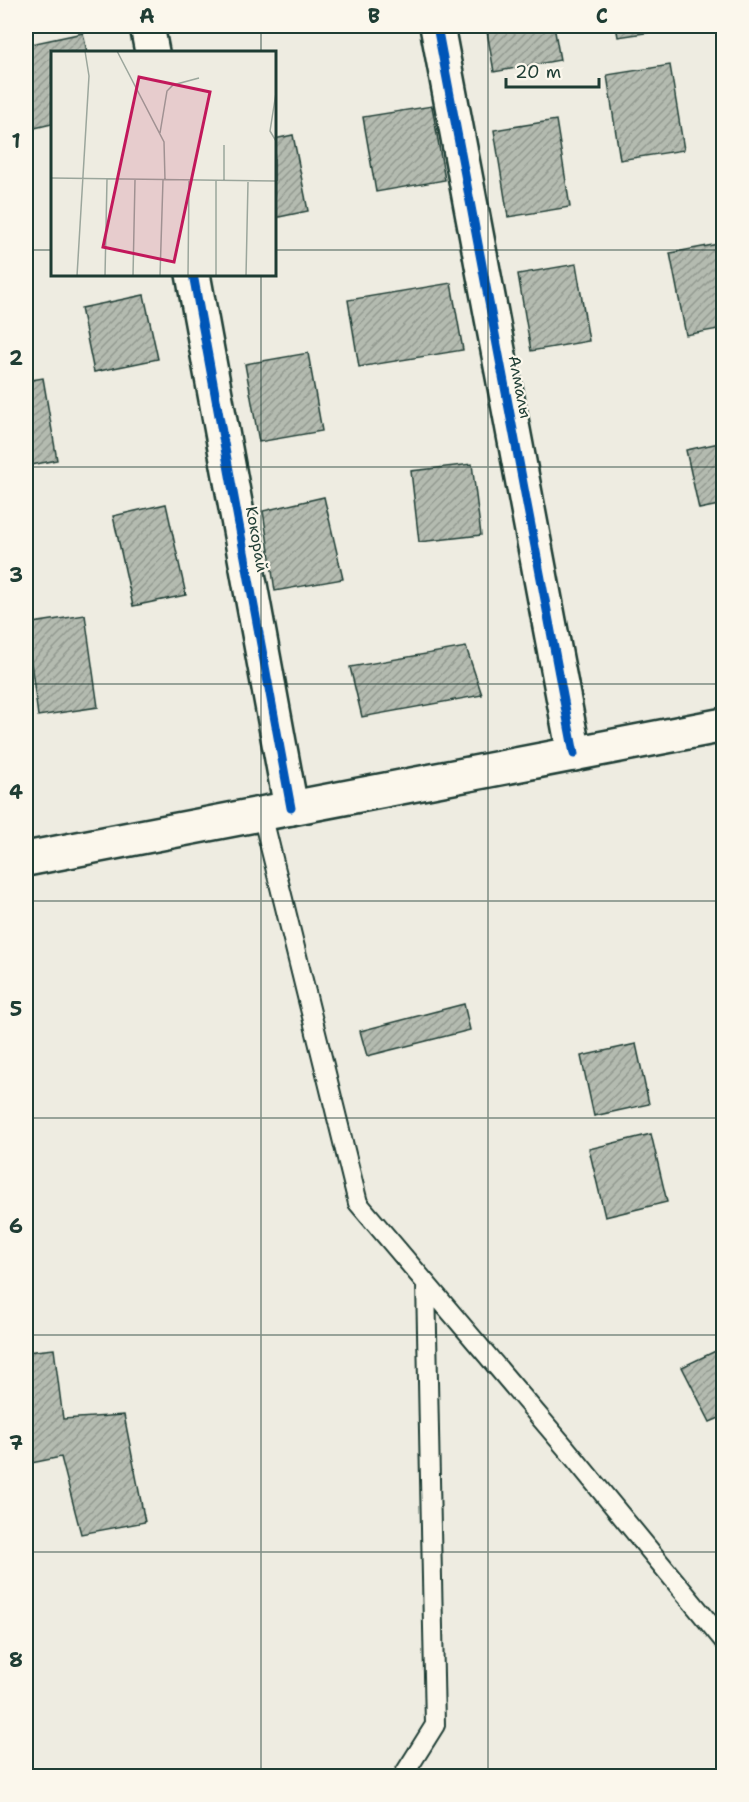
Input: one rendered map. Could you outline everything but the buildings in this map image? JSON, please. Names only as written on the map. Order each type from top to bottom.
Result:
[{"type":"street","points":[[147,26],[152,51]]},
{"type":"street","name":"Алмалы","points":[[437,26],[574,754]]},
{"type":"street","name":"Кокорай","points":[[193,276],[277,811]]},
{"type":"street","points":[[26,859],[723,725]]},
{"type":"lane","points":[[277,811],[358,1203],[565,1447],[723,1641]]},
{"type":"lane","points":[[403,1776],[435,1725],[426,1283]]},
{"type":"cycle path","points":[[437,26],[574,754]]},
{"type":"cycle path","points":[[193,276],[291,808]]}]
